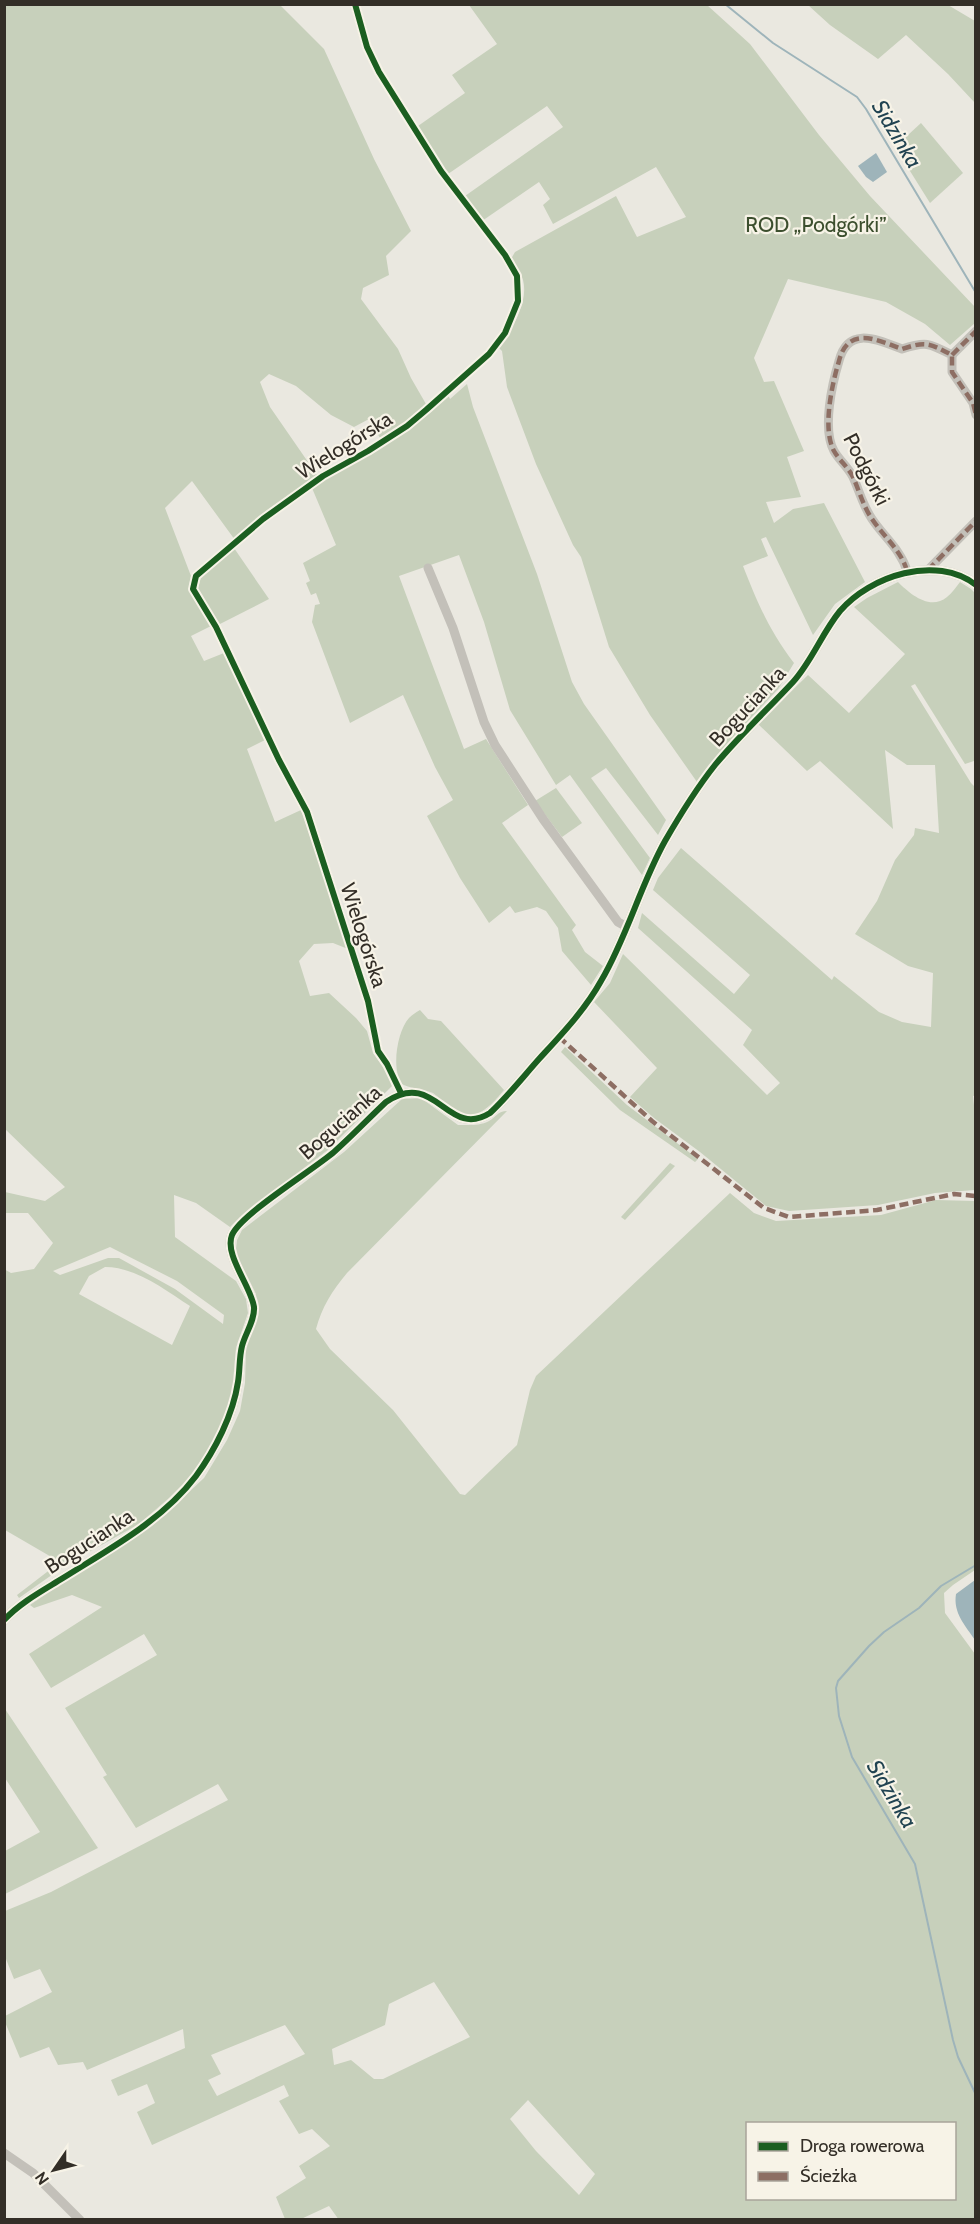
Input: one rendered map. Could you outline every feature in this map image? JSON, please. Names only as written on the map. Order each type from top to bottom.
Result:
[{"type":"street","name":"Wielogórska","points":[[355,4],[368,48],[379,72],[441,171],[505,255],[517,276],[518,301],[505,333],[489,354],[433,404],[407,426],[323,476],[263,519],[196,576],[193,589],[216,627],[283,768],[307,812],[364,990],[378,1051],[401,1093]]},
{"type":"street","points":[[975,331],[952,355],[952,372],[973,403],[975,415]]},
{"type":"street","name":"Podgórki","points":[[907,571],[904,559],[871,518],[852,474],[834,452],[829,436],[833,383],[841,353],[852,339],[870,337],[902,349],[921,342],[952,355]]},
{"type":"street","points":[[928,570],[975,521]]},
{"type":"street","points":[[428,568],[453,628],[484,722],[495,745],[543,819],[618,921],[627,927]]},
{"type":"street","name":"Bogucianka","points":[[4,1620],[25,1601],[144,1525],[170,1505],[195,1477],[213,1449],[234,1399],[239,1359],[254,1310],[250,1294],[232,1254],[231,1242],[232,1235],[251,1214],[333,1153],[386,1102],[401,1093],[412,1091],[423,1094],[459,1117],[468,1120],[475,1120],[490,1113],[579,1014],[606,974],[664,843],[678,818],[716,764],[794,681],[842,609],[882,580],[907,571],[928,570],[950,574],[975,585]]},
{"type":"street","points":[[4,2153],[35,2174],[80,2220]]},
{"type":"green space","points":[[5,5],[280,5],[324,49],[374,159],[411,231],[386,256],[389,275],[363,288],[361,299],[398,349],[426,404],[398,428],[380,438],[369,419],[354,427],[331,415],[296,386],[269,374],[260,382],[270,407],[317,475],[266,511],[235,540],[192,481],[165,508],[191,576],[189,586],[211,626],[191,636],[204,661],[224,653],[265,740],[247,749],[275,822],[301,810],[348,949],[333,943],[314,944],[299,961],[310,996],[329,993],[356,1018],[367,1031],[373,1053],[387,1073],[392,1086],[329,1149],[242,1215],[230,1227],[196,1203],[174,1195],[175,1237],[236,1281],[246,1299],[248,1313],[236,1348],[231,1405],[218,1438],[195,1472],[169,1498],[139,1524],[66,1565],[19,1598],[17,1595],[60,1562],[5,1530],[4,1269],[11,1273],[34,1269],[53,1243],[28,1213],[5,1213],[5,1192],[45,1201],[65,1187],[5,1129]],"holes":[[[110,1247],[177,1281],[224,1315],[223,1324],[175,1289],[119,1258],[108,1258],[60,1275],[53,1271]],[[105,1267],[139,1275],[190,1306],[172,1345],[79,1294],[89,1276]]]},
{"type":"green space","name":"ROD „Podgórki”","points":[[469,5],[707,5],[750,44],[819,135],[870,196],[975,307],[975,323],[950,345],[925,324],[886,302],[788,279],[754,358],[764,382],[774,381],[804,451],[787,457],[801,497],[766,502],[774,523],[793,509],[824,503],[865,582],[835,604],[813,635],[766,537],[761,539],[768,556],[743,566],[765,616],[794,663],[779,688],[736,734],[697,782],[650,715],[609,647],[581,557],[573,545],[536,464],[507,387],[502,351],[499,348],[518,316],[523,298],[523,280],[511,259],[515,252],[616,196],[637,237],[686,217],[656,167],[553,224],[543,205],[550,199],[539,182],[482,221],[465,196],[563,127],[547,106],[448,174],[418,126],[465,93],[452,75],[497,44]]},
{"type":"green space","points":[[808,5],[948,5],[975,21],[975,103],[906,35],[878,59],[830,25]]},
{"type":"green space","points":[[921,123],[963,173],[930,203],[895,147]]},
{"type":"green space","points":[[467,384],[473,407],[537,574],[572,682],[584,704],[666,820],[658,835],[606,768],[591,778],[650,858],[642,875],[570,775],[556,785],[510,710],[484,622],[459,555],[399,576],[464,749],[486,739],[528,805],[502,823],[576,925],[572,930],[585,952],[603,966],[591,985],[562,951],[558,928],[546,911],[537,907],[515,913],[510,906],[489,923],[460,878],[427,816],[453,800],[435,767],[403,695],[350,723],[312,622],[315,605],[320,604],[316,593],[311,595],[306,583],[310,581],[303,563],[336,545],[312,488],[448,395],[450,399]]},
{"type":"green space","points":[[234,548],[269,599],[218,625],[197,592],[201,577]]},
{"type":"green space","points":[[898,582],[914,596],[927,602],[941,601],[960,582],[976,594],[975,770],[974,761],[965,764],[915,684],[911,686],[975,787],[976,1095],[973,1096],[976,1123],[975,1190],[935,1193],[878,1205],[789,1211],[766,1206],[630,1097],[657,1068],[594,1002],[610,983],[623,954],[767,1095],[780,1083],[743,1045],[752,1030],[638,928],[642,913],[734,994],[750,975],[653,890],[658,878],[681,848],[832,980],[834,976],[879,1012],[902,1022],[931,1027],[933,973],[908,966],[855,934],[877,901],[895,860],[914,835],[915,828],[939,833],[935,765],[907,765],[885,750],[893,829],[820,761],[807,771],[758,724],[808,675],[849,713],[905,654],[854,607]]},
{"type":"green space","points":[[556,788],[582,823],[562,837],[535,801]]},
{"type":"green space","points":[[420,1010],[428,1019],[441,1021],[504,1090],[484,1110],[472,1115],[459,1112],[433,1093],[402,1084],[396,1060],[401,1032],[410,1017]]},
{"type":"green space","points":[[565,1047],[627,1105],[698,1159],[695,1162],[620,1110],[561,1052]]},
{"type":"green space","points":[[421,1098],[458,1125],[482,1124],[501,1112],[507,1111],[347,1273],[328,1300],[316,1329],[330,1349],[393,1410],[460,1494],[465,1495],[517,1445],[530,1390],[536,1376],[730,1193],[754,1213],[776,1221],[881,1215],[936,1200],[975,1201],[975,1570],[944,1593],[945,1613],[975,1654],[975,2219],[339,2220],[329,2206],[301,2219],[285,2219],[276,2197],[306,2178],[299,2166],[330,2146],[312,2129],[299,2134],[279,2101],[289,2096],[284,2085],[152,2145],[137,2112],[155,2103],[147,2084],[118,2096],[111,2080],[185,2048],[183,2029],[87,2070],[83,2062],[58,2065],[49,2047],[20,2058],[5,2022],[5,2016],[52,1992],[40,1969],[14,1979],[5,1959],[5,1911],[51,1892],[228,1800],[218,1784],[136,1828],[103,1777],[107,1775],[65,1708],[157,1655],[144,1634],[51,1688],[29,1654],[102,1607],[72,1595],[34,1608],[30,1605],[173,1507],[204,1478],[227,1440],[240,1411],[245,1383],[246,1348],[257,1314],[256,1294],[239,1260],[236,1249],[237,1240],[242,1230],[344,1152],[402,1099]],"holes":[[[434,1982],[470,2037],[383,2079],[374,2079],[351,2060],[334,2065],[332,2049],[385,2025],[389,2004]],[[285,2025],[305,2054],[217,2096],[208,2080],[221,2074],[211,2055]],[[528,2100],[595,2174],[579,2195],[536,2151],[510,2119]]]},
{"type":"green space","points":[[670,1163],[675,1166],[625,1220],[621,1217]]},
{"type":"green space","points":[[5,1709],[98,1848],[5,1894],[5,1851],[40,1832],[5,1778]]},
{"type":"water","points":[[876,153],[887,172],[873,182],[858,166]]},
{"type":"water","points":[[975,1580],[975,1640],[956,1607],[956,1594]]},
{"type":"waterway","name":"Sidzinka","points":[[725,4],[773,43],[857,97],[976,293]]},
{"type":"waterway","name":"Sidzinka","points":[[976,1565],[941,1586],[919,1608],[884,1632],[838,1681],[836,1688],[839,1716],[852,1757],[915,1864],[953,2040],[958,2057],[976,2095]]},
{"type":"marked path","points":[[952,355],[976,331]]},
{"type":"marked path","points":[[907,571],[896,550],[869,514],[853,477],[830,442],[829,406],[843,350],[849,343],[865,338],[902,349],[927,344],[944,351],[952,355],[952,372],[973,403],[976,415]]},
{"type":"marked path","points":[[928,570],[976,521]]},
{"type":"marked path","points":[[559,1037],[652,1121],[764,1208],[789,1217],[877,1210],[954,1194],[976,1196]]},
{"type":"cycle path","points":[[355,4],[367,47],[379,72],[441,171],[505,255],[517,276],[518,301],[505,333],[489,354],[426,410],[407,426],[323,476],[263,519],[196,576],[193,589],[216,627],[279,760],[307,812],[368,1001],[378,1051],[401,1093]]},
{"type":"cycle path","points":[[4,1620],[32,1597],[116,1545],[151,1520],[182,1492],[210,1455],[232,1407],[238,1382],[242,1346],[254,1312],[252,1299],[232,1252],[232,1235],[238,1226],[263,1204],[334,1152],[386,1102],[403,1094],[417,1093],[430,1098],[463,1118],[475,1119],[490,1113],[588,1002],[610,964],[656,858],[688,802],[724,754],[800,674],[840,611],[868,588],[904,573],[923,570],[942,571],[960,576],[976,585]]}]
